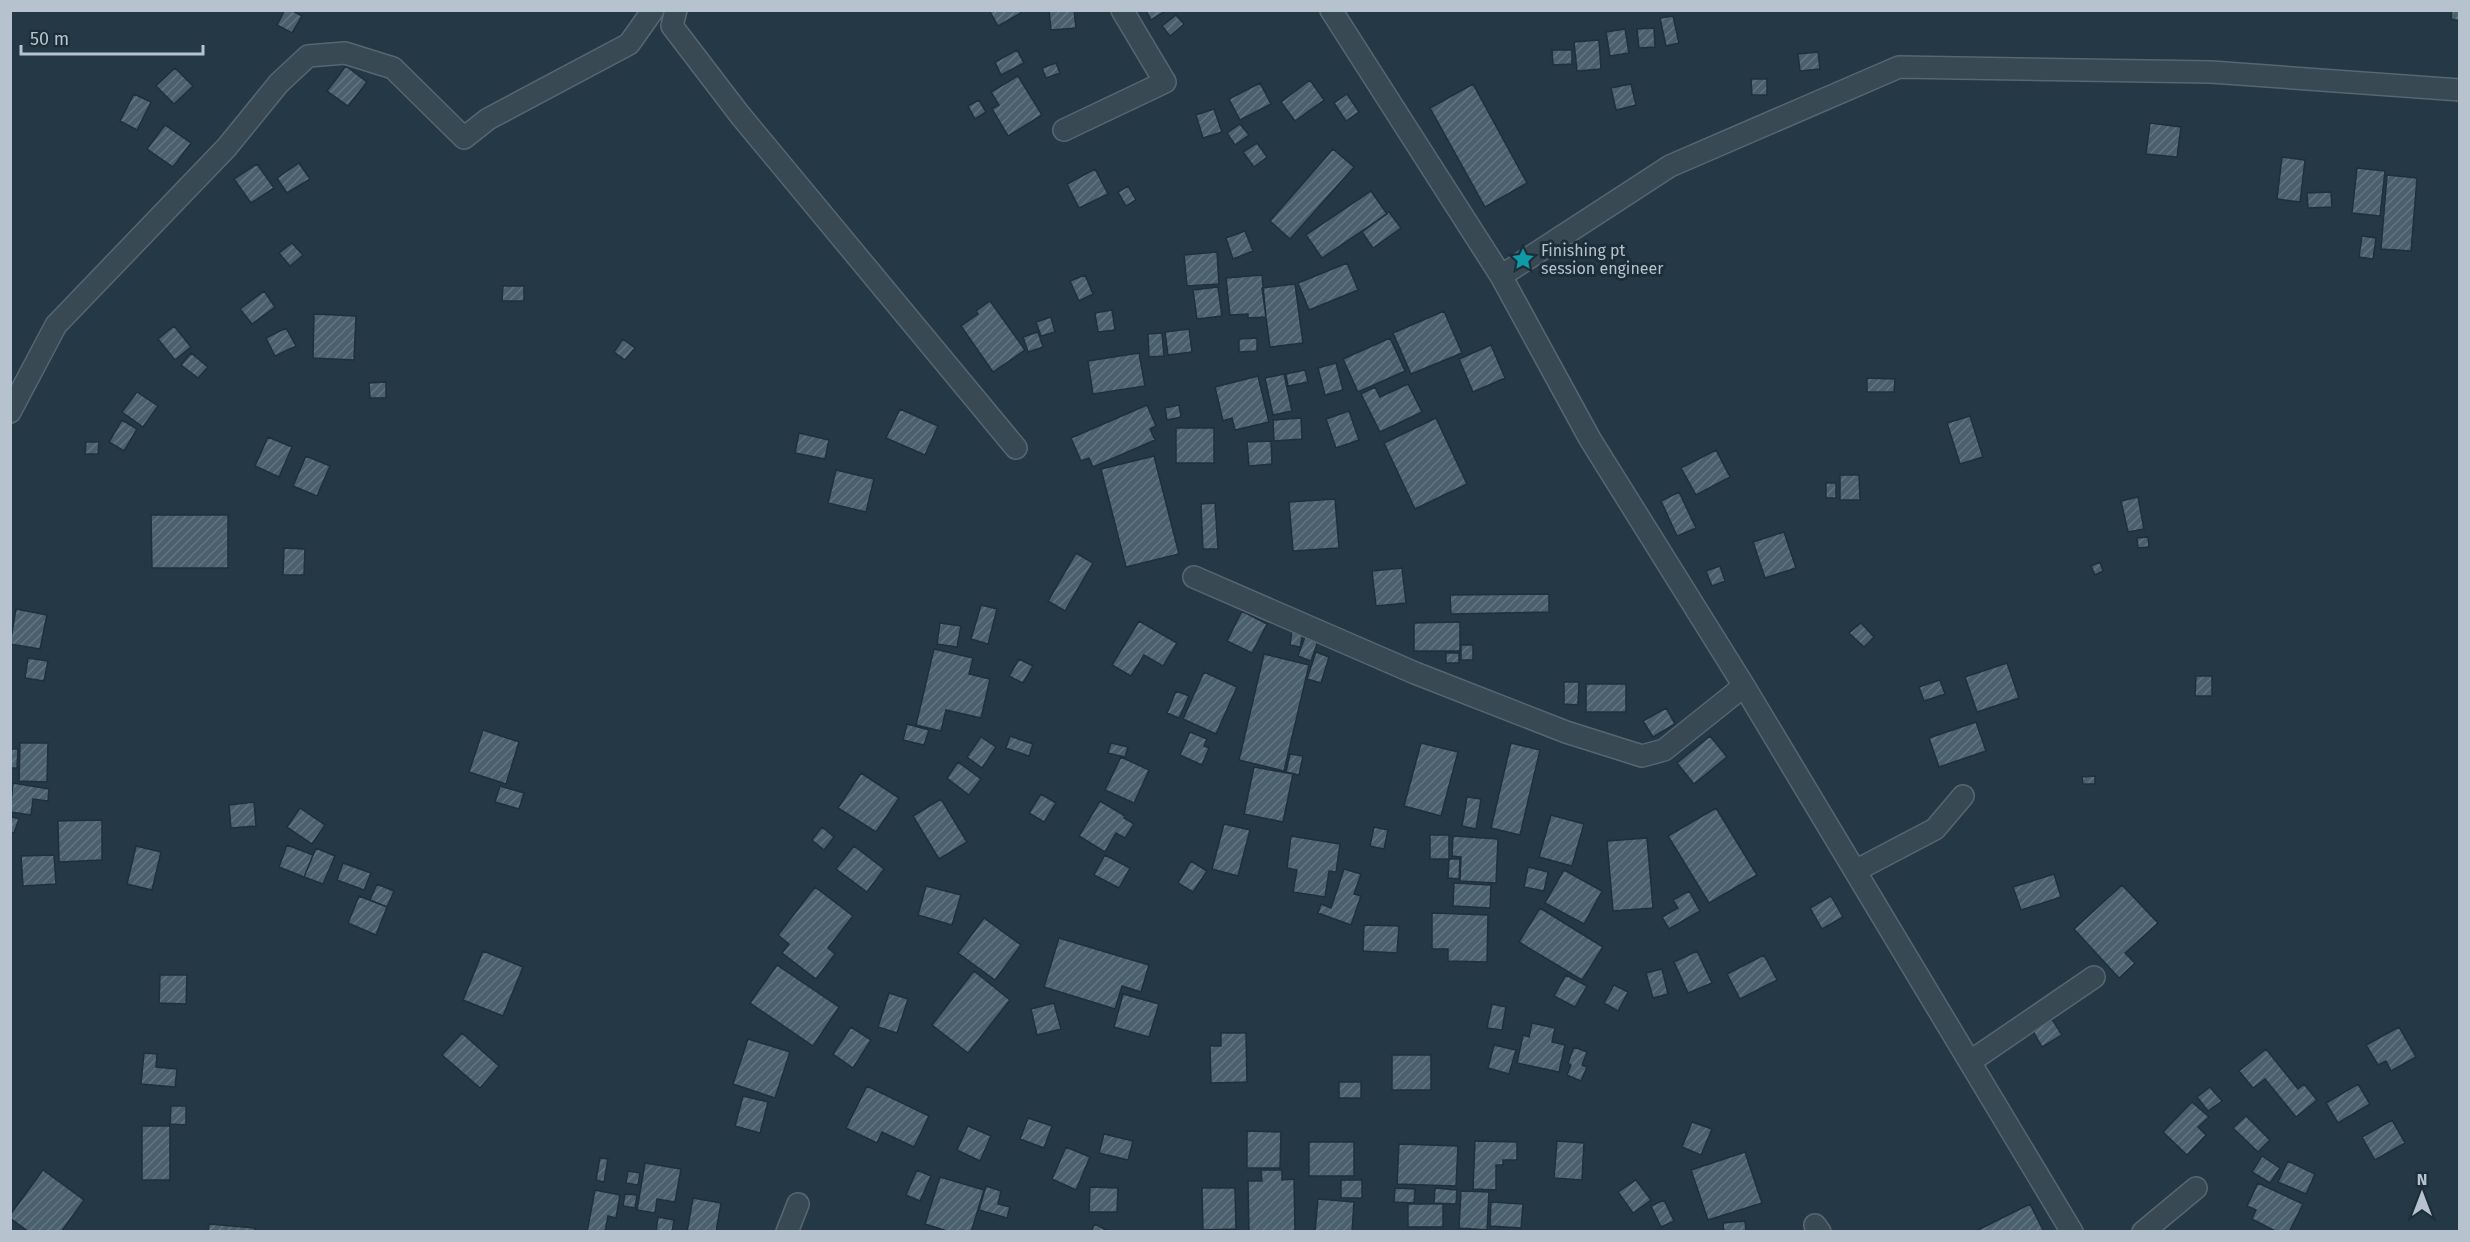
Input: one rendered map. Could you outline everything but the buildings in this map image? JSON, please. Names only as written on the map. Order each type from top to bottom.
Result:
[{"type":"street","points":[[10,412],[56,325],[227,147],[279,83],[308,56],[345,53],[393,68],[464,138],[488,119],[629,44],[655,10],[674,18],[740,115],[1016,448]]},
{"type":"street","points":[[1064,130],[1165,82],[1122,10]]},
{"type":"street","points":[[1331,10],[1501,276],[1590,439],[1743,686],[2072,1232]]},
{"type":"street","points":[[1501,276],[1670,166],[1899,67],[2211,72],[2460,90]]},
{"type":"street","points":[[1194,577],[1415,673],[1566,732],[1642,756],[1664,750],[1743,686]]},
{"type":"street","points":[[1855,871],[1935,829],[1963,796]]},
{"type":"street","points":[[1971,1062],[2094,977]]},
{"type":"street","points":[[2143,1232],[2196,1188]]},
{"type":"street","points":[[787,1232],[798,1204]]},
{"type":"place","name":"Finishing pt session engineer","points":[[1523,259]]}]
